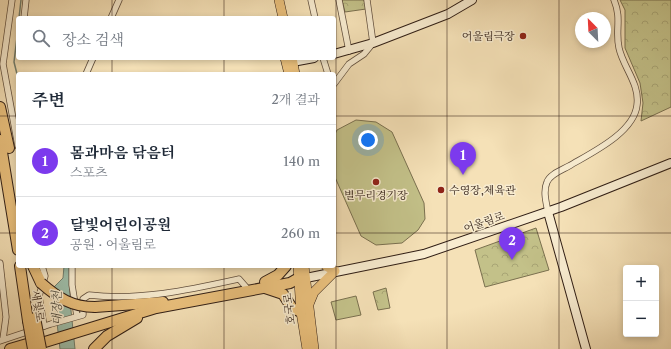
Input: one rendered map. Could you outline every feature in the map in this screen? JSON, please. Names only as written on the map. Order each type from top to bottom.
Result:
[{"type":"highway","points":[[0,107],[16,193]]},
{"type":"highway","points":[[0,140],[16,238]]},
{"type":"highway","name":"새빛로","points":[[20,268],[32,320],[42,343]]},
{"type":"highway","name":"새빛로","points":[[27,268],[33,349]]},
{"type":"highway","points":[[34,268],[41,283],[63,300],[74,304],[95,307],[161,302],[246,287],[290,283],[301,278]]},
{"type":"highway","points":[[95,323],[156,308],[265,285],[284,268]]},
{"type":"highway","points":[[265,285],[283,294],[292,308],[304,310]]},
{"type":"highway","points":[[22,349],[95,323],[182,298]]},
{"type":"highway","points":[[94,348],[107,336],[156,308]]},
{"type":"highway","points":[[10,349],[42,343]]},
{"type":"main road","points":[[272,0],[276,16]]},
{"type":"main road","points":[[279,0],[283,16]]},
{"type":"main road","points":[[336,54],[373,43],[448,14],[472,0]]},
{"type":"main road","points":[[289,60],[289,72]]},
{"type":"main road","points":[[289,60],[294,72]]},
{"type":"main road","name":"어울림로","points":[[301,278],[424,254],[548,212],[671,163]]},
{"type":"main road","points":[[548,212],[586,349]]},
{"type":"main road","name":"호국로","points":[[298,268],[301,278],[307,349]]},
{"type":"main road","name":"호국로","points":[[301,278],[304,268]]},
{"type":"main road","points":[[304,310],[314,292],[335,271],[330,268]]},
{"type":"main road","name":"호국로","points":[[304,310],[314,349]]},
{"type":"street","points":[[12,0],[3,64],[16,135]]},
{"type":"street","points":[[24,16],[26,0]]},
{"type":"street","points":[[112,16],[119,0]]},
{"type":"street","points":[[311,0],[315,16]]},
{"type":"street","points":[[340,0],[349,51]]},
{"type":"street","points":[[336,81],[349,64],[364,54],[373,43],[367,0]]},
{"type":"street","points":[[548,212],[544,193],[547,181],[556,173],[615,137],[629,125],[638,106],[637,92],[619,48],[618,11],[614,0]]},
{"type":"street","points":[[0,31],[7,33]]},
{"type":"street","points":[[87,72],[92,60]]},
{"type":"street","points":[[324,60],[327,72]]},
{"type":"street","points":[[0,262],[1,287],[6,317],[2,340],[50,324],[84,315],[82,299],[89,295],[105,297],[155,295],[239,279],[246,287]]},
{"type":"street","points":[[43,268],[45,276],[39,296],[44,326]]},
{"type":"street","points":[[72,268],[72,285],[76,317]]},
{"type":"green space","points":[[342,0],[364,0],[366,9],[345,12]]},
{"type":"green space","points":[[620,0],[671,0],[671,107],[641,121],[643,103],[640,83],[625,48],[625,10]]},
{"type":"green space","points":[[356,120],[376,122],[392,132],[424,203],[425,219],[418,230],[402,243],[376,245],[361,236],[336,180],[337,130]]},
{"type":"green space","points":[[536,228],[549,270],[485,287],[475,250]]},
{"type":"green space","points":[[386,288],[390,308],[378,310],[373,292]]},
{"type":"green space","points":[[356,296],[361,315],[336,320],[331,302]]},
{"type":"water","name":"대장천","points":[[64,268],[70,268],[70,301],[75,349],[60,349],[53,288],[63,278]]},
{"type":"waterway","points":[[19,16],[21,0]]},
{"type":"waterway","points":[[16,46],[14,62],[16,72]]},
{"type":"place","name":"어울림극장","points":[[523,36]]},
{"type":"place","name":"몸과마음 닦음터","points":[[463,175]]},
{"type":"place","name":"별무리경기장","points":[[376,182]]},
{"type":"place","name":"수영장,체육관","points":[[441,190]]},
{"type":"place","name":"달빛어린이공원","points":[[512,260]]}]
